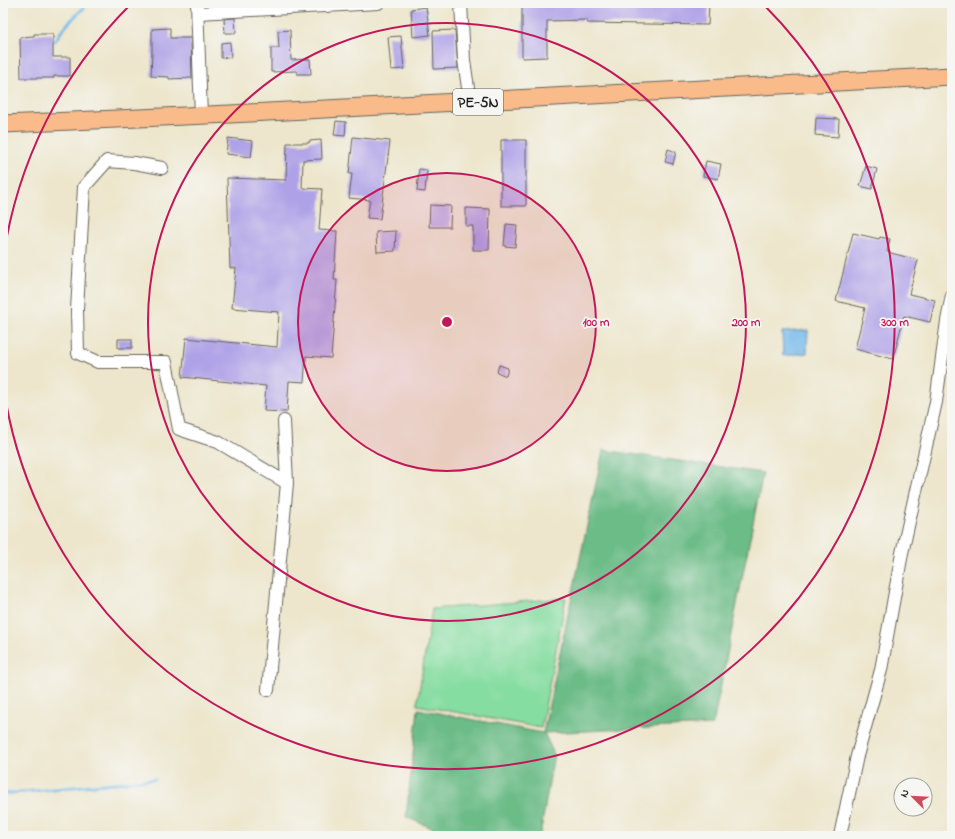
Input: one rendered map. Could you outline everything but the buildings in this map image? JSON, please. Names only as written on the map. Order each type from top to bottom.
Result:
[{"type":"highway","name":"PE-5N","points":[[3,124],[201,116],[952,76]]},
{"type":"street","points":[[201,116],[197,8],[378,3]]},
{"type":"street","points":[[461,3],[464,60],[470,102]]},
{"type":"street","points":[[162,168],[134,163],[107,161],[84,187],[77,310],[78,353],[98,362],[166,362],[179,429],[218,442],[287,483]]},
{"type":"street","points":[[840,836],[857,756],[881,670],[902,553],[936,402],[952,295]]},
{"type":"street","points":[[268,690],[287,483],[284,421]]},
{"type":"green space","points":[[603,450],[763,473],[713,725],[544,733],[554,754],[540,836],[482,836],[439,831],[406,817],[418,709],[543,733]]},
{"type":"green space","points":[[566,598],[541,728],[417,705],[432,609]]},
{"type":"water","points":[[808,330],[807,353],[783,356],[782,332]]},
{"type":"waterway","points":[[55,41],[66,26],[89,3]]},
{"type":"waterway","points":[[3,794],[155,779]]}]
